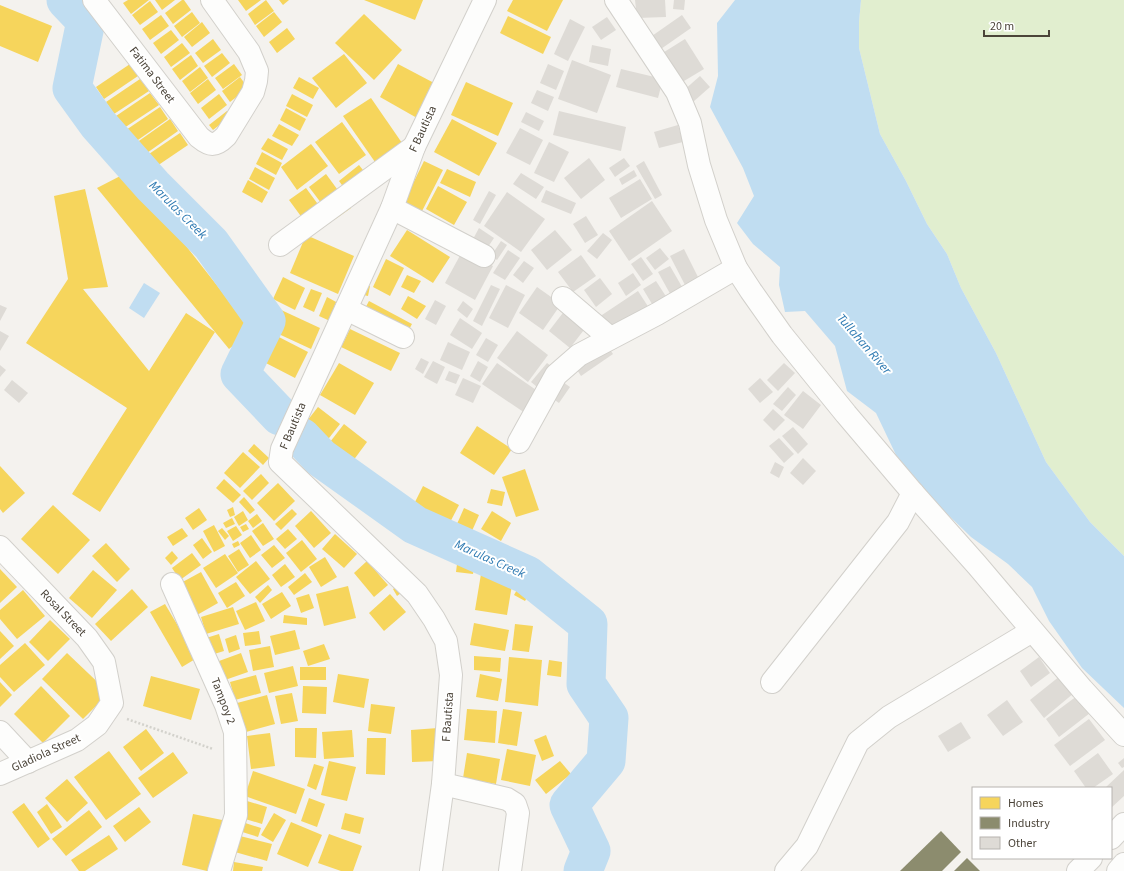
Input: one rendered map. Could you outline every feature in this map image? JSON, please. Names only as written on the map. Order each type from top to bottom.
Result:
[{"type":"street","name":"Fatima Street","points":[[94,0],[199,137],[206,143],[214,145],[226,136],[253,92],[257,71],[249,52],[212,0]]},
{"type":"street","name":"F Bautista","points":[[431,871],[443,784],[451,675],[446,641],[416,594],[280,462],[282,449],[392,208],[414,147],[485,0]]},
{"type":"street","points":[[616,0],[677,92],[690,123],[699,165],[716,220],[736,268],[782,335],[913,493],[977,565],[1082,689],[1124,735]]},
{"type":"street","points":[[280,245],[414,147]]},
{"type":"street","points":[[392,208],[484,256]]},
{"type":"street","points":[[519,442],[556,375],[579,355],[658,314],[736,268]]},
{"type":"street","points":[[563,298],[610,338]]},
{"type":"street","points":[[346,308],[403,337]]},
{"type":"street","points":[[772,682],[898,522],[913,493]]},
{"type":"street","name":"Rosal Street","points":[[0,547],[87,638],[104,662],[110,688]]},
{"type":"street","name":"Tampoy 2","points":[[172,584],[226,705],[235,732],[236,815],[218,871]]},
{"type":"street","points":[[786,871],[806,846],[858,742],[888,717],[1032,631]]},
{"type":"street","name":"Gladiola Street","points":[[0,774],[77,740],[97,725],[112,703],[110,688]]},
{"type":"street","points":[[0,732],[28,762]]},
{"type":"street","points":[[443,784],[507,799],[515,804],[518,813],[510,871]]},
{"type":"street","points":[[1112,837],[1124,824]]},
{"type":"street","points":[[1078,871],[1090,859]]},
{"type":"street","points":[[1118,871],[1124,864]]},
{"type":"path","points":[[106,712],[235,757]]},
{"type":"green space","points":[[861,0],[1124,0],[1124,556],[1090,522],[1046,462],[996,353],[961,288],[947,254],[927,224],[906,181],[880,134],[859,48]]},
{"type":"water","name":"Tullahan River","points":[[735,0],[861,0],[859,48],[880,134],[906,181],[927,224],[947,254],[961,288],[996,353],[1046,462],[1090,522],[1124,556],[1124,708],[1082,668],[1049,621],[1032,587],[1008,564],[971,537],[938,505],[896,455],[876,413],[847,391],[835,346],[805,311],[785,312],[779,285],[780,267],[753,244],[737,223],[754,196],[743,168],[710,107],[718,76],[717,23]]},
{"type":"water","points":[[144,283],[160,293],[144,318],[129,308]]},
{"type":"building: Homes","points":[[128,0],[149,0],[131,14],[123,3]]},
{"type":"building: Homes","points":[[155,0],[175,0],[162,10]]},
{"type":"building: Homes","points":[[184,0],[191,10],[173,24],[165,13]]},
{"type":"building: Homes","points":[[238,0],[261,0],[246,11]]},
{"type":"building: Homes","points":[[266,0],[274,11],[255,25],[248,14]]},
{"type":"building: Homes","points":[[279,0],[289,0],[283,5]]},
{"type":"building: Homes","points":[[364,0],[423,0],[415,20]]},
{"type":"building: Homes","points":[[513,0],[563,0],[547,31],[507,11]]},
{"type":"building: Homes","points":[[150,1],[158,12],[140,25],[132,15]]},
{"type":"building: Homes","points":[[0,5],[52,26],[38,62],[0,46]]},
{"type":"building: Homes","points":[[192,12],[200,23],[182,37],[174,26]]},
{"type":"building: Homes","points":[[274,12],[282,22],[264,37],[256,26]]},
{"type":"building: Homes","points":[[364,14],[402,50],[374,80],[335,43]]},
{"type":"building: Homes","points":[[161,15],[169,26],[150,40],[142,29]]},
{"type":"building: Homes","points":[[508,16],[551,37],[543,54],[500,33]]},
{"type":"building: Homes","points":[[202,22],[210,33],[192,47],[184,37]]},
{"type":"building: Homes","points":[[287,28],[295,39],[277,53],[269,42]]},
{"type":"building: Homes","points":[[171,30],[179,40],[161,54],[153,43]]},
{"type":"building: Homes","points":[[213,39],[221,50],[203,63],[195,53]]},
{"type":"building: Homes","points":[[182,43],[190,53],[171,67],[164,57]]},
{"type":"building: Homes","points":[[222,53],[230,63],[212,77],[204,66]]},
{"type":"building: Homes","points":[[344,54],[367,83],[336,108],[312,78]]},
{"type":"building: Homes","points":[[191,55],[198,66],[180,80],[172,69]]},
{"type":"building: Homes","points":[[130,64],[138,76],[104,99],[96,87]]},
{"type":"building: Homes","points":[[234,64],[242,75],[223,89],[215,78]]},
{"type":"building: Homes","points":[[398,64],[436,84],[417,118],[380,97]]},
{"type":"building: Homes","points":[[200,67],[208,78],[190,92],[182,81]]},
{"type":"building: Homes","points":[[240,77],[248,88],[230,102],[222,91]]},
{"type":"building: Homes","points":[[299,77],[319,88],[313,99],[293,88]]},
{"type":"building: Homes","points":[[140,79],[149,91],[114,114],[106,102]]},
{"type":"building: Homes","points":[[208,79],[216,90],[198,104],[190,93]]},
{"type":"building: Homes","points":[[466,82],[513,103],[498,136],[451,115]]},
{"type":"building: Homes","points":[[150,93],[159,105],[124,128],[116,116]]},
{"type":"building: Homes","points":[[219,94],[227,105],[209,119],[201,108]]},
{"type":"building: Homes","points":[[292,94],[313,105],[307,117],[286,106]]},
{"type":"building: Homes","points":[[371,98],[402,143],[375,162],[343,116]]},
{"type":"building: Homes","points":[[160,107],[168,119],[135,142],[126,130]]},
{"type":"building: Homes","points":[[286,108],[306,119],[300,131],[280,120]]},
{"type":"building: Homes","points":[[227,111],[231,116],[213,130],[209,125]]},
{"type":"building: Homes","points":[[170,119],[178,131],[144,155],[136,143]]},
{"type":"building: Homes","points":[[452,119],[497,143],[479,176],[434,152]]},
{"type":"building: Homes","points":[[342,122],[366,155],[339,174],[315,142]]},
{"type":"building: Homes","points":[[279,124],[299,135],[292,146],[272,136]]},
{"type":"building: Homes","points":[[180,133],[188,145],[154,168],[146,156]]},
{"type":"building: Homes","points":[[268,138],[288,149],[282,160],[261,149]]},
{"type":"building: Homes","points":[[311,144],[328,166],[297,190],[281,167]]},
{"type":"building: Homes","points":[[262,152],[282,163],[276,175],[256,164]]},
{"type":"building: Homes","points":[[424,161],[443,170],[419,217],[401,208]]},
{"type":"building: Homes","points":[[359,165],[374,184],[353,200],[339,181]]},
{"type":"building: Homes","points":[[255,167],[275,178],[269,190],[249,179]]},
{"type":"building: Homes","points":[[447,169],[476,182],[470,197],[440,183]]},
{"type":"building: Homes","points":[[128,172],[252,330],[229,349],[97,188]]},
{"type":"building: Homes","points":[[326,174],[351,208],[334,220],[309,187]]},
{"type":"building: Homes","points":[[248,180],[268,192],[262,203],[242,192]]},
{"type":"building: Homes","points":[[438,186],[467,202],[454,225],[426,209]]},
{"type":"building: Homes","points":[[306,188],[331,222],[314,234],[289,200]]},
{"type":"building: Homes","points":[[85,189],[108,287],[83,289],[149,371],[186,313],[215,332],[100,512],[72,494],[127,408],[26,343],[68,279],[54,196]]},
{"type":"building: Homes","points":[[407,230],[450,257],[433,283],[390,256]]},
{"type":"building: Homes","points":[[306,235],[354,256],[338,294],[290,273]]},
{"type":"building: Homes","points":[[386,259],[404,268],[390,296],[373,287]]},
{"type":"building: Homes","points":[[407,275],[421,281],[414,293],[401,287]]},
{"type":"building: Homes","points":[[283,277],[305,288],[295,310],[273,299]]},
{"type":"building: Homes","points":[[361,284],[370,286],[368,296],[359,294]]},
{"type":"building: Homes","points":[[311,289],[322,293],[314,312],[303,307]]},
{"type":"building: Homes","points":[[408,296],[426,306],[417,319],[401,309]]},
{"type":"building: Homes","points":[[327,297],[338,303],[330,321],[319,316]]},
{"type":"building: Homes","points":[[369,301],[412,324],[406,335],[362,314]]},
{"type":"building: Homes","points":[[279,309],[320,328],[311,349],[270,330]]},
{"type":"building: Homes","points":[[350,329],[400,353],[391,371],[341,347]]},
{"type":"building: Homes","points":[[275,335],[308,352],[295,378],[262,361]]},
{"type":"building: Homes","points":[[339,363],[374,383],[355,415],[320,395]]},
{"type":"building: Homes","points":[[318,407],[340,424],[322,447],[300,430]]},
{"type":"building: Homes","points":[[344,424],[367,442],[347,469],[323,451]]},
{"type":"building: Homes","points":[[477,426],[512,449],[494,475],[460,453]]},
{"type":"building: Homes","points":[[254,444],[269,458],[263,465],[248,451]]},
{"type":"building: Homes","points":[[243,452],[260,467],[240,488],[224,473]]},
{"type":"building: Homes","points":[[0,466],[25,493],[3,513],[0,509]]},
{"type":"building: Homes","points":[[525,469],[539,510],[516,517],[502,477]]},
{"type":"building: Homes","points":[[261,474],[269,483],[252,500],[243,491]]},
{"type":"building: Homes","points":[[224,479],[241,495],[233,503],[216,488]]},
{"type":"building: Homes","points":[[278,483],[295,501],[274,521],[257,503]]},
{"type":"building: Homes","points":[[423,486],[459,505],[445,532],[409,514]]},
{"type":"building: Homes","points":[[491,489],[505,492],[502,506],[487,503]]},
{"type":"building: Homes","points":[[244,497],[255,510],[250,514],[239,502]]},
{"type":"building: Homes","points":[[53,505],[90,540],[58,574],[21,539]]},
{"type":"building: Homes","points":[[233,507],[235,515],[230,517],[227,510]]},
{"type":"building: Homes","points":[[199,508],[207,520],[193,530],[185,518]]},
{"type":"building: Homes","points":[[464,508],[479,515],[468,540],[453,533]]},
{"type":"building: Homes","points":[[292,509],[297,514],[281,530],[275,524]]},
{"type":"building: Homes","points":[[243,511],[248,520],[239,526],[234,517]]},
{"type":"building: Homes","points":[[311,511],[331,533],[314,548],[295,526]]},
{"type":"building: Homes","points":[[492,511],[511,523],[501,541],[481,529]]},
{"type":"building: Homes","points":[[257,514],[262,521],[253,528],[248,521]]},
{"type":"building: Homes","points":[[232,518],[235,524],[226,528],[223,523]]},
{"type":"building: Homes","points":[[263,523],[274,539],[263,546],[252,531]]},
{"type":"building: Homes","points":[[246,524],[249,529],[243,532],[240,527]]},
{"type":"building: Homes","points":[[214,525],[225,546],[214,552],[203,531]]},
{"type":"building: Homes","points":[[236,526],[242,535],[233,541],[227,531]]},
{"type":"building: Homes","points":[[182,528],[188,536],[173,546],[167,537]]},
{"type":"building: Homes","points":[[222,528],[229,536],[225,540],[218,531]]},
{"type":"building: Homes","points":[[288,529],[297,539],[285,549],[276,539]]},
{"type":"building: Homes","points":[[335,534],[357,554],[344,568],[322,549]]},
{"type":"building: Homes","points":[[251,535],[261,550],[250,558],[240,543]]},
{"type":"building: Homes","points":[[202,538],[212,552],[203,559],[193,545]]},
{"type":"building: Homes","points":[[302,540],[317,559],[301,572],[286,553]]},
{"type":"building: Homes","points":[[238,541],[240,545],[234,548],[232,544]]},
{"type":"building: Homes","points":[[106,543],[130,569],[117,582],[92,556]]},
{"type":"building: Homes","points":[[274,545],[285,558],[272,568],[261,555]]},
{"type":"building: Homes","points":[[239,549],[249,565],[238,572],[228,556]]},
{"type":"building: Homes","points":[[172,551],[178,558],[171,565],[165,558]]},
{"type":"building: Homes","points":[[192,553],[201,565],[180,580],[172,568]]},
{"type":"building: Homes","points":[[225,554],[238,573],[216,588],[203,568]]},
{"type":"building: Homes","points":[[458,556],[475,558],[473,574],[456,572]]},
{"type":"building: Homes","points":[[325,557],[337,577],[321,587],[309,567]]},
{"type":"building: Homes","points":[[256,561],[270,579],[250,594],[236,577]]},
{"type":"building: Homes","points":[[367,561],[388,585],[374,597],[354,573]]},
{"type":"building: Homes","points":[[285,564],[295,577],[281,587],[272,575]]},
{"type":"building: Homes","points":[[0,569],[17,587],[0,603]]},
{"type":"building: Homes","points":[[93,570],[117,590],[92,618],[69,598]]},
{"type":"building: Homes","points":[[201,572],[218,603],[197,615],[179,584]]},
{"type":"building: Homes","points":[[305,573],[312,582],[294,595],[288,587]]},
{"type":"building: Homes","points":[[481,574],[513,579],[507,615],[475,610]]},
{"type":"building: Homes","points":[[522,581],[533,586],[525,601],[514,595]]},
{"type":"building: Homes","points":[[236,582],[245,596],[227,608],[218,593]]},
{"type":"building: Homes","points":[[268,585],[272,590],[260,603],[255,597]]},
{"type":"building: Homes","points":[[348,586],[356,618],[324,626],[316,594]]},
{"type":"building: Homes","points":[[397,586],[401,593],[397,596],[393,589]]},
{"type":"building: Homes","points":[[132,589],[148,607],[111,641],[95,624]]},
{"type":"building: Homes","points":[[23,590],[45,616],[17,639],[0,619],[0,610]]},
{"type":"building: Homes","points":[[282,592],[291,606],[271,619],[262,604]]},
{"type":"building: Homes","points":[[309,594],[314,608],[301,613],[296,598]]},
{"type":"building: Homes","points":[[390,594],[406,612],[384,631],[369,613]]},
{"type":"building: Homes","points":[[256,602],[265,621],[245,630],[236,611]]},
{"type":"building: Homes","points":[[165,604],[197,658],[182,667],[150,612]]},
{"type":"building: Homes","points":[[233,607],[239,624],[206,634],[201,617]]},
{"type":"building: Homes","points":[[284,615],[307,618],[307,625],[283,623]]},
{"type":"building: Homes","points":[[50,620],[70,639],[48,661],[29,642]]},
{"type":"building: Homes","points":[[474,623],[509,630],[505,651],[470,645]]},
{"type":"building: Homes","points":[[515,624],[533,626],[529,652],[512,650]]},
{"type":"building: Homes","points":[[295,630],[300,649],[275,655],[270,636]]},
{"type":"building: Homes","points":[[0,631],[14,646],[0,659]]},
{"type":"building: Homes","points":[[259,631],[261,644],[245,646],[243,633]]},
{"type":"building: Homes","points":[[219,634],[224,651],[211,655],[206,638]]},
{"type":"building: Homes","points":[[236,635],[240,649],[229,653],[225,639]]},
{"type":"building: Homes","points":[[25,643],[45,665],[14,692],[0,677],[0,665]]},
{"type":"building: Homes","points":[[324,644],[330,659],[308,666],[303,651]]},
{"type":"building: Homes","points":[[270,646],[274,667],[253,671],[249,650]]},
{"type":"building: Homes","points":[[67,653],[109,693],[83,719],[42,679]]},
{"type":"building: Homes","points":[[241,653],[248,672],[225,680],[219,661]]},
{"type":"building: Homes","points":[[474,656],[501,658],[500,672],[474,670]]},
{"type":"building: Homes","points":[[509,657],[542,660],[538,706],[505,702]]},
{"type":"building: Homes","points":[[549,660],[562,662],[561,677],[547,675]]},
{"type":"building: Homes","points":[[293,666],[298,686],[269,693],[264,673]]},
{"type":"building: Homes","points":[[300,667],[326,667],[326,680],[300,680]]},
{"type":"building: Homes","points":[[338,674],[369,679],[364,708],[333,702]]},
{"type":"building: Homes","points":[[480,674],[502,679],[498,701],[476,697]]},
{"type":"building: Homes","points":[[256,675],[261,693],[235,700],[230,682]]},
{"type":"building: Homes","points":[[151,676],[200,689],[191,720],[143,706]]},
{"type":"building: Homes","points":[[0,682],[12,695],[0,707]]},
{"type":"building: Homes","points":[[41,686],[70,716],[43,743],[14,714]]},
{"type":"building: Homes","points":[[303,686],[327,687],[326,714],[302,713]]},
{"type":"building: Homes","points":[[292,693],[298,721],[281,724],[275,696]]},
{"type":"building: Homes","points":[[267,695],[275,724],[246,732],[237,703]]},
{"type":"building: Homes","points":[[371,704],[395,707],[391,734],[368,731]]},
{"type":"building: Homes","points":[[467,709],[497,711],[495,743],[464,740]]},
{"type":"building: Homes","points":[[503,709],[522,712],[517,746],[498,743]]},
{"type":"building: Homes","points":[[295,728],[317,728],[316,758],[295,757]]},
{"type":"building: Homes","points":[[438,728],[439,761],[412,762],[411,730]]},
{"type":"building: Homes","points":[[146,729],[164,753],[141,771],[123,747]]},
{"type":"building: Homes","points":[[352,730],[354,757],[324,759],[322,732]]},
{"type":"building: Homes","points":[[270,733],[275,766],[251,769],[247,736]]},
{"type":"building: Homes","points":[[546,735],[554,756],[542,761],[534,740]]},
{"type":"building: Homes","points":[[367,738],[386,738],[385,775],[366,774]]},
{"type":"building: Homes","points":[[507,749],[536,755],[530,786],[501,780]]},
{"type":"building: Homes","points":[[109,751],[141,794],[106,820],[74,777]]},
{"type":"building: Homes","points":[[173,752],[188,773],[153,798],[138,778]]},
{"type":"building: Homes","points":[[467,753],[500,759],[496,784],[463,778]]},
{"type":"building: Homes","points":[[329,761],[356,767],[347,801],[321,795]]},
{"type":"building: Homes","points":[[560,761],[571,774],[546,794],[535,780]]},
{"type":"building: Homes","points":[[314,764],[324,767],[316,790],[307,786]]},
{"type":"building: Homes","points":[[253,771],[305,789],[296,814],[245,796]]},
{"type":"building: Homes","points":[[67,779],[88,803],[67,822],[45,798]]},
{"type":"building: Homes","points":[[309,798],[325,804],[317,827],[301,821]]},
{"type":"building: Homes","points":[[247,801],[267,807],[262,824],[242,818]]},
{"type":"building: Homes","points":[[24,803],[50,839],[38,848],[12,812]]},
{"type":"building: Homes","points":[[47,804],[62,827],[51,834],[37,812]]},
{"type":"building: Homes","points":[[139,807],[151,822],[125,842],[113,826]]},
{"type":"building: Homes","points":[[89,810],[102,827],[66,856],[52,839]]},
{"type":"building: Homes","points":[[274,813],[286,820],[273,842],[261,835]]},
{"type":"building: Homes","points":[[345,813],[364,818],[360,834],[341,829]]},
{"type":"building: Homes","points":[[193,814],[227,821],[216,871],[207,871],[182,865]]},
{"type":"building: Homes","points":[[242,822],[261,828],[258,837],[239,831]]},
{"type":"building: Homes","points":[[291,822],[322,835],[308,867],[277,854]]},
{"type":"building: Homes","points":[[329,834],[362,846],[353,871],[341,871],[318,863]]},
{"type":"building: Homes","points":[[109,835],[118,849],[85,871],[79,871],[71,860]]},
{"type":"building: Homes","points":[[240,836],[272,844],[267,861],[235,852]]},
{"type":"building: Homes","points":[[234,862],[263,867],[262,871],[233,871]]},
{"type":"building: Industry","points":[[941,831],[961,852],[942,871],[900,871]]},
{"type":"building: Industry","points":[[967,858],[980,871],[954,871]]},
{"type":"building: Other","points":[[635,0],[665,0],[666,17],[637,18]]},
{"type":"building: Other","points":[[674,0],[685,0],[684,10],[673,9]]},
{"type":"building: Other","points":[[682,15],[691,28],[658,51],[649,38]]},
{"type":"building: Other","points":[[607,17],[616,30],[601,40],[592,27]]},
{"type":"building: Other","points":[[570,19],[585,27],[568,61],[554,54]]},
{"type":"building: Other","points":[[685,39],[704,69],[679,84],[661,54]]},
{"type":"building: Other","points":[[592,45],[611,49],[608,66],[589,62]]},
{"type":"building: Other","points":[[572,60],[611,75],[597,113],[558,99]]},
{"type":"building: Other","points":[[548,64],[564,71],[556,90],[540,83]]},
{"type":"building: Other","points":[[621,69],[663,79],[658,98],[616,87]]},
{"type":"building: Other","points":[[700,76],[710,87],[693,102],[683,91]]},
{"type":"building: Other","points":[[537,90],[554,97],[548,111],[531,103]]},
{"type":"building: Other","points":[[559,111],[626,127],[621,151],[553,135]]},
{"type":"building: Other","points":[[526,112],[544,121],[539,131],[521,122]]},
{"type":"building: Other","points":[[678,125],[683,142],[659,148],[654,132]]},
{"type":"building: Other","points":[[520,128],[543,140],[530,165],[506,153]]},
{"type":"building: Other","points":[[549,142],[569,152],[554,182],[534,173]]},
{"type":"building: Other","points":[[589,158],[605,180],[581,199],[564,178]]},
{"type":"building: Other","points":[[624,158],[630,166],[615,177],[609,168]]},
{"type":"building: Other","points":[[644,161],[662,195],[655,199],[636,166]]},
{"type":"building: Other","points":[[634,170],[637,176],[622,185],[619,179]]},
{"type":"building: Other","points":[[521,173],[544,187],[536,199],[513,184]]},
{"type":"building: Other","points":[[640,179],[652,199],[621,218],[609,198]]},
{"type":"building: Other","points":[[546,190],[576,203],[571,214],[541,202]]},
{"type":"building: Other","points":[[489,191],[496,195],[480,224],[473,220]]},
{"type":"building: Other","points":[[507,192],[545,219],[521,252],[484,226]]},
{"type":"building: Other","points":[[652,201],[672,231],[629,261],[609,231]]},
{"type":"building: Other","points":[[586,216],[598,235],[585,243],[573,224]]},
{"type":"building: Other","points":[[479,228],[494,238],[486,250],[472,241]]},
{"type":"building: Other","points":[[555,230],[572,250],[547,270],[531,250]]},
{"type":"building: Other","points":[[603,233],[612,240],[597,259],[587,251]]},
{"type":"building: Other","points":[[501,241],[507,245],[497,260],[491,256]]},
{"type":"building: Other","points":[[660,248],[669,259],[655,270],[646,258]]},
{"type":"building: Other","points":[[684,249],[699,279],[685,285],[670,256]]},
{"type":"building: Other","points":[[463,250],[493,266],[475,300],[445,283]]},
{"type":"building: Other","points":[[508,250],[520,258],[505,280],[493,273]]},
{"type":"building: Other","points":[[581,255],[596,276],[573,292],[558,272]]},
{"type":"building: Other","points":[[641,257],[653,274],[643,281],[631,264]]},
{"type":"building: Other","points":[[524,261],[534,268],[523,283],[513,275]]},
{"type":"building: Other","points":[[670,266],[685,292],[673,299],[658,272]]},
{"type":"building: Other","points":[[633,273],[641,285],[626,296],[618,283]]},
{"type":"building: Other","points":[[600,278],[612,294],[596,307],[584,290]]},
{"type":"building: Other","points":[[656,281],[669,301],[655,309],[643,289]]},
{"type":"building: Other","points":[[491,285],[500,289],[482,326],[473,321]]},
{"type":"building: Other","points":[[506,285],[525,295],[508,328],[489,318]]},
{"type":"building: Other","points":[[537,287],[561,304],[543,330],[519,313]]},
{"type":"building: Other","points":[[638,291],[649,308],[612,334],[599,317]]},
{"type":"building: Other","points":[[435,300],[446,306],[436,325],[425,319]]},
{"type":"building: Other","points":[[463,301],[473,309],[467,318],[457,310]]},
{"type":"building: Other","points":[[0,305],[7,308],[0,321]]},
{"type":"building: Other","points":[[569,305],[590,322],[570,348],[549,331]]},
{"type":"building: Other","points":[[460,318],[482,333],[472,349],[450,335]]},
{"type":"building: Other","points":[[0,331],[9,336],[0,351]]},
{"type":"building: Other","points":[[517,331],[548,355],[528,382],[497,358]]},
{"type":"building: Other","points":[[486,338],[498,345],[488,362],[476,355]]},
{"type":"building: Other","points":[[448,342],[470,352],[462,370],[440,360]]},
{"type":"building: Other","points":[[606,344],[613,354],[581,376],[574,365]]},
{"type":"building: Other","points":[[421,358],[429,362],[423,374],[415,369]]},
{"type":"building: Other","points":[[433,361],[445,367],[437,384],[424,377]]},
{"type":"building: Other","points":[[478,361],[488,367],[480,382],[470,376]]},
{"type":"building: Other","points":[[497,363],[539,392],[525,413],[482,384]]},
{"type":"building: Other","points":[[547,363],[558,371],[542,391],[531,382]]},
{"type":"building: Other","points":[[784,363],[795,373],[778,391],[767,380]]},
{"type":"building: Other","points":[[0,365],[6,370],[0,377]]},
{"type":"building: Other","points":[[449,371],[460,375],[456,384],[445,380]]},
{"type":"building: Other","points":[[463,378],[481,386],[473,403],[455,395]]},
{"type":"building: Other","points":[[760,378],[773,392],[760,403],[748,389]]},
{"type":"building: Other","points":[[12,380],[28,393],[19,403],[4,390]]},
{"type":"building: Other","points":[[560,380],[570,387],[559,403],[549,396]]},
{"type":"building: Other","points":[[788,387],[796,395],[782,411],[773,404]]},
{"type":"building: Other","points":[[803,391],[821,405],[803,429],[784,415]]},
{"type":"building: Other","points":[[773,409],[785,420],[774,431],[763,420]]},
{"type":"building: Other","points":[[793,427],[808,444],[798,454],[782,436]]},
{"type":"building: Other","points":[[779,438],[794,454],[784,463],[769,446]]},
{"type":"building: Other","points":[[803,458],[816,471],[803,485],[790,473]]},
{"type":"building: Other","points":[[775,462],[784,467],[779,478],[770,473]]},
{"type":"building: Other","points":[[1039,657],[1050,673],[1031,687],[1020,671]]},
{"type":"building: Other","points":[[1060,676],[1074,693],[1044,718],[1030,700]]},
{"type":"building: Other","points":[[1077,696],[1090,713],[1059,737],[1046,719]]},
{"type":"building: Other","points":[[1007,700],[1023,722],[1003,736],[987,715]]},
{"type":"building: Other","points":[[1089,719],[1105,740],[1070,766],[1054,745]]},
{"type":"building: Other","points":[[961,722],[971,738],[948,752],[938,736]]},
{"type":"building: Other","points":[[1098,753],[1113,774],[1094,787],[1085,787],[1074,771]]},
{"type":"building: Other","points":[[1124,758],[1124,767],[1122,768],[1118,763]]},
{"type":"building: Other","points":[[1124,770],[1124,796],[1112,807],[1112,787],[1106,787]]},
{"type":"waterway","name":"Marulas Creek","points":[[66,0],[86,21],[72,88],[98,124],[153,186],[211,244],[266,321],[240,374],[280,416]]},
{"type":"waterway","name":"Marulas Creek","points":[[301,437],[321,458],[415,525],[527,575],[588,624],[586,684],[609,718],[606,761],[569,805],[591,851],[583,871]]}]
